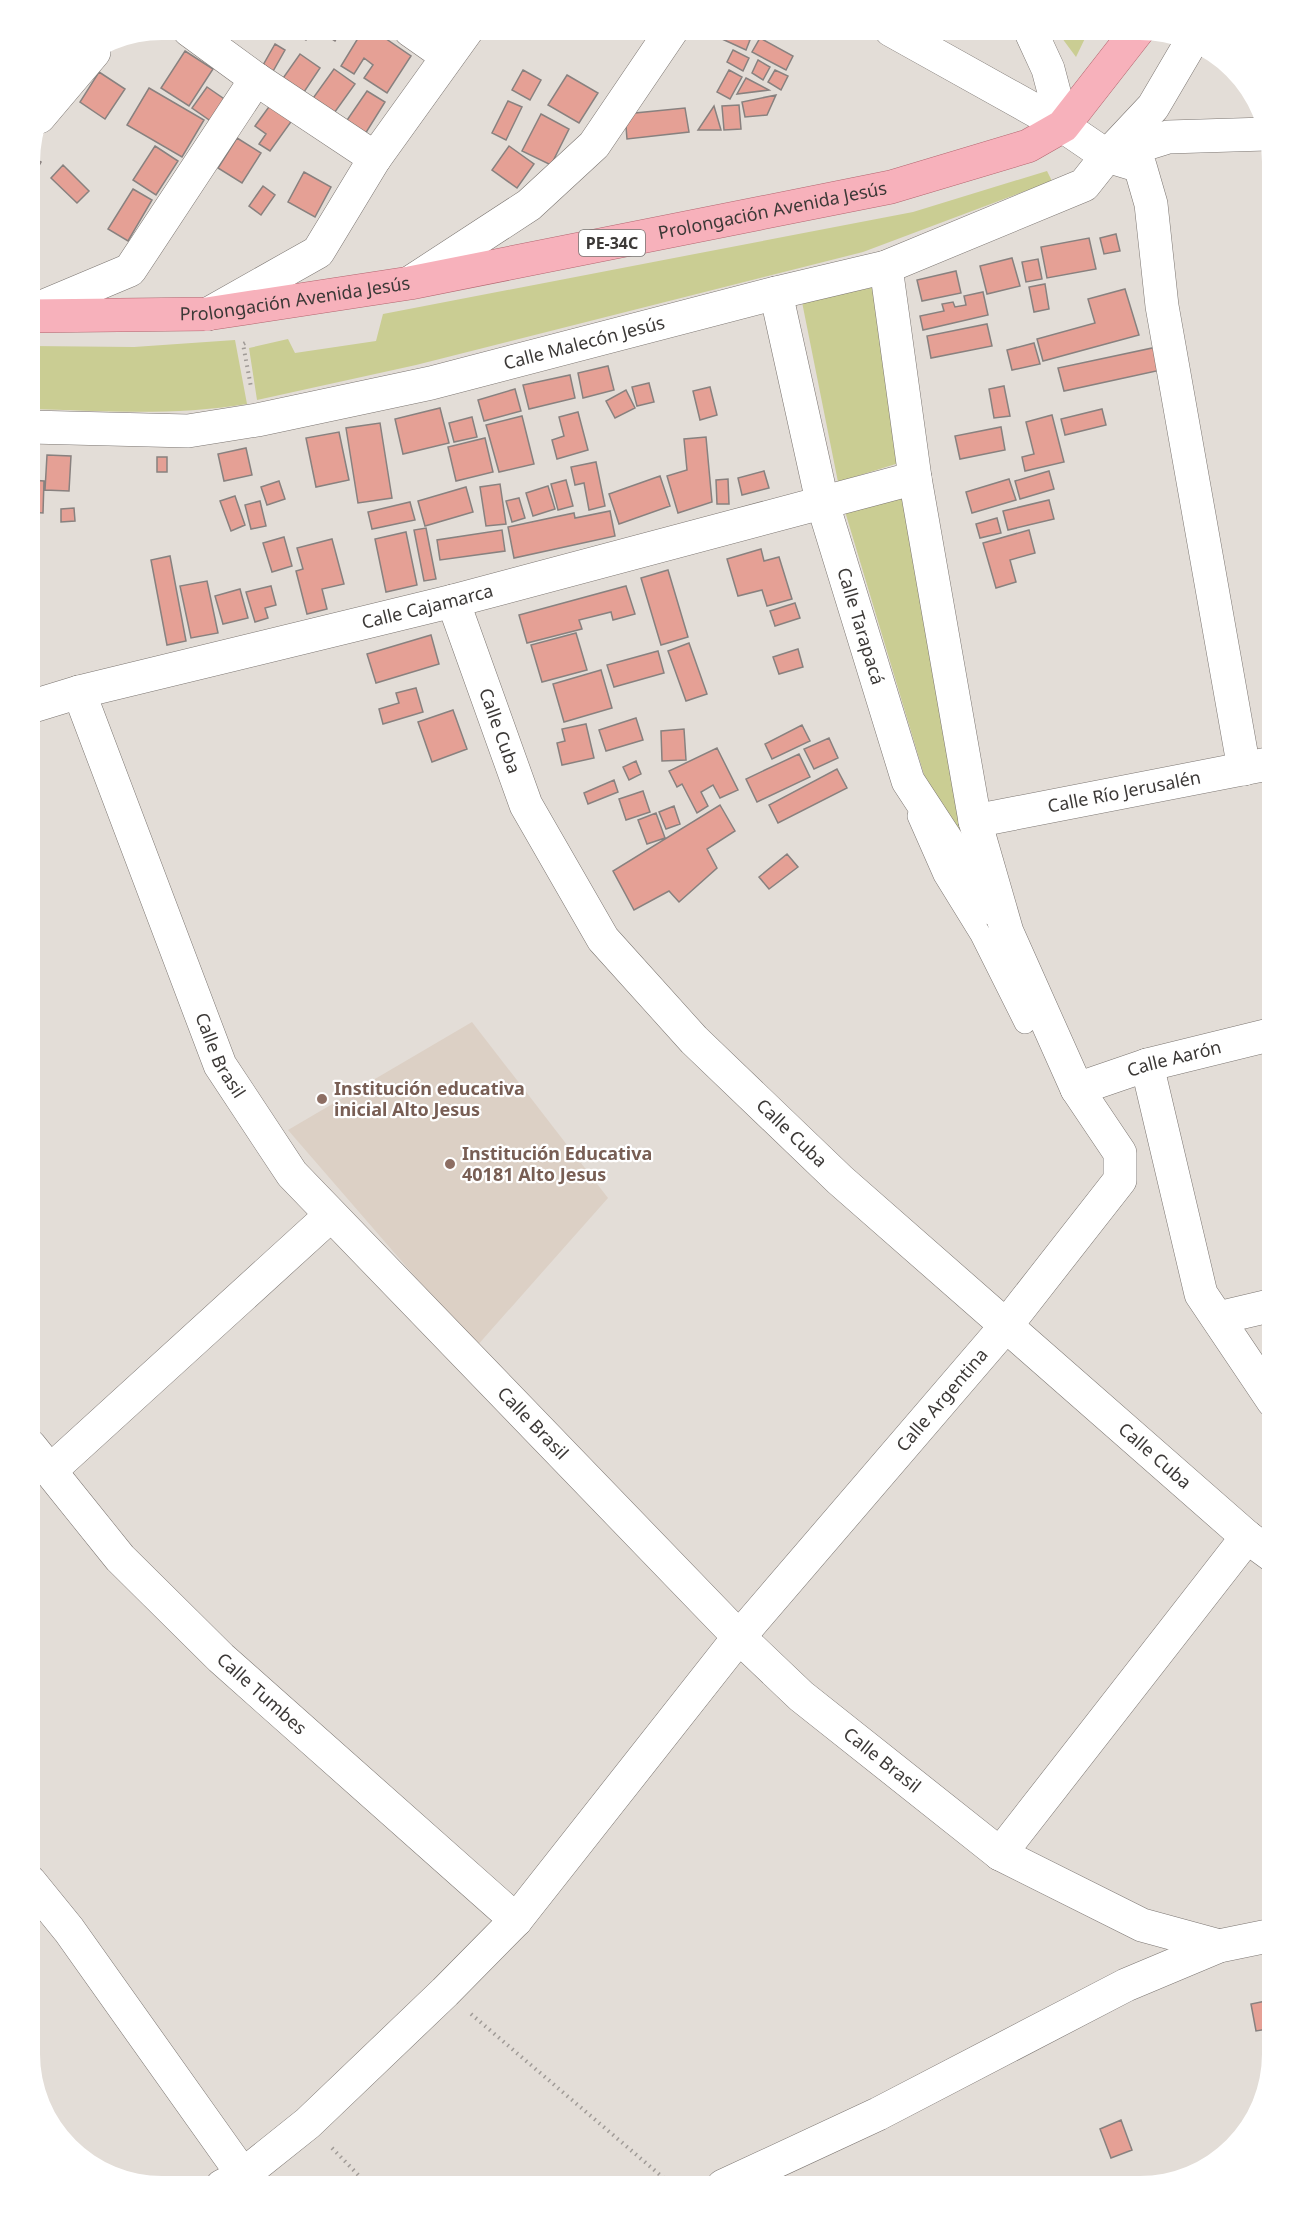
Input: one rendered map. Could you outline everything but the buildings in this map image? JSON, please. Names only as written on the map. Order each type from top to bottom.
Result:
[{"type":"main road","name":"Prolongación Avenida Jesús","points":[[41,314],[207,315],[410,283],[891,188],[1028,146],[1063,126],[1130,41]]},
{"type":"street","points":[[203,40],[256,79],[375,158]]},
{"type":"street","points":[[425,40],[447,56]]},
{"type":"street","points":[[207,315],[318,252],[375,158],[459,40]]},
{"type":"street","points":[[410,283],[529,205],[594,145],[665,41]]},
{"type":"street","points":[[910,41],[1063,126],[1107,156],[1140,166],[1151,204],[1162,306],[1258,766]]},
{"type":"street","points":[[1035,41],[1048,69],[1063,126]]},
{"type":"street","name":"Calle Malecón Jesús","points":[[41,427],[188,431],[229,425],[431,383],[776,293],[886,267],[1084,185],[1107,156],[1153,107],[1187,50]]},
{"type":"street","points":[[41,309],[130,270],[256,79]]},
{"type":"street","points":[[1107,156],[1168,137],[1259,134]]},
{"type":"street","points":[[886,267],[915,478],[975,821],[1007,932],[1077,1089]]},
{"type":"street","name":"Calle Tarapacá","points":[[776,293],[822,501],[908,781],[1007,932]]},
{"type":"street","name":"Calle Cajamarca","points":[[41,704],[79,692],[453,602],[822,501],[915,478]]},
{"type":"street","name":"Calle Cuba","points":[[453,602],[526,805],[603,939],[694,1040],[840,1180],[1005,1327],[1262,1548]]},
{"type":"street","name":"Calle Brasil","points":[[79,692],[220,1065],[292,1174],[740,1637],[801,1696],[1000,1854],[1142,1925],[1219,1946]]},
{"type":"street","name":"Calle Río Jerusalén","points":[[975,821],[1258,766]]},
{"type":"street","name":"Calle Aarón","points":[[1077,1089],[1147,1065],[1262,1037]]},
{"type":"street","points":[[1147,1065],[1201,1294],[1262,1384]]},
{"type":"street","name":"Calle Argentina","points":[[239,2175],[308,2123],[445,1992],[516,1920],[740,1637],[1005,1327],[1120,1180],[1120,1153],[1077,1089]]},
{"type":"street","points":[[50,1471],[331,1215]]},
{"type":"street","points":[[1218,1318],[1262,1308]]},
{"type":"street","name":"Calle Tumbes","points":[[40,1459],[120,1558],[221,1659],[516,1920]]},
{"type":"street","points":[[1000,1854],[1247,1537]]},
{"type":"street","points":[[40,1894],[69,1930],[229,2175]]},
{"type":"street","points":[[745,2176],[878,2114],[1126,1985],[1219,1946],[1262,1937]]},
{"type":"lane","points":[[908,781],[922,830],[944,875],[981,935],[1025,1023]]},
{"type":"path","points":[[252,395],[243,344],[254,342]]},
{"type":"path","points":[[445,1992],[661,2176]]},
{"type":"path","points":[[308,2123],[359,2175]]},
{"type":"shaded area","name":"Institución Educativa 40181 Alto Jesus","points":[[472,1022],[608,1198],[476,1347],[288,1130]]},
{"type":"green space","points":[[1064,41],[1084,41],[1076,57]]},
{"type":"green space","points":[[1047,171],[1052,181],[863,252],[416,365],[257,400],[249,348],[288,339],[295,353],[376,341],[383,314],[913,212]]},
{"type":"green space","points":[[875,287],[899,463],[838,482],[802,302]]},
{"type":"green space","points":[[235,340],[247,404],[166,411],[41,409],[41,346],[134,347]]},
{"type":"green space","points":[[905,493],[972,865],[928,788],[844,508]]},
{"type":"place","name":"Institución educativa inicial Alto Jesus","points":[[322,1099]]},
{"type":"place","name":"Institución Educativa 40181 Alto Jesus","points":[[450,1164]]}]
